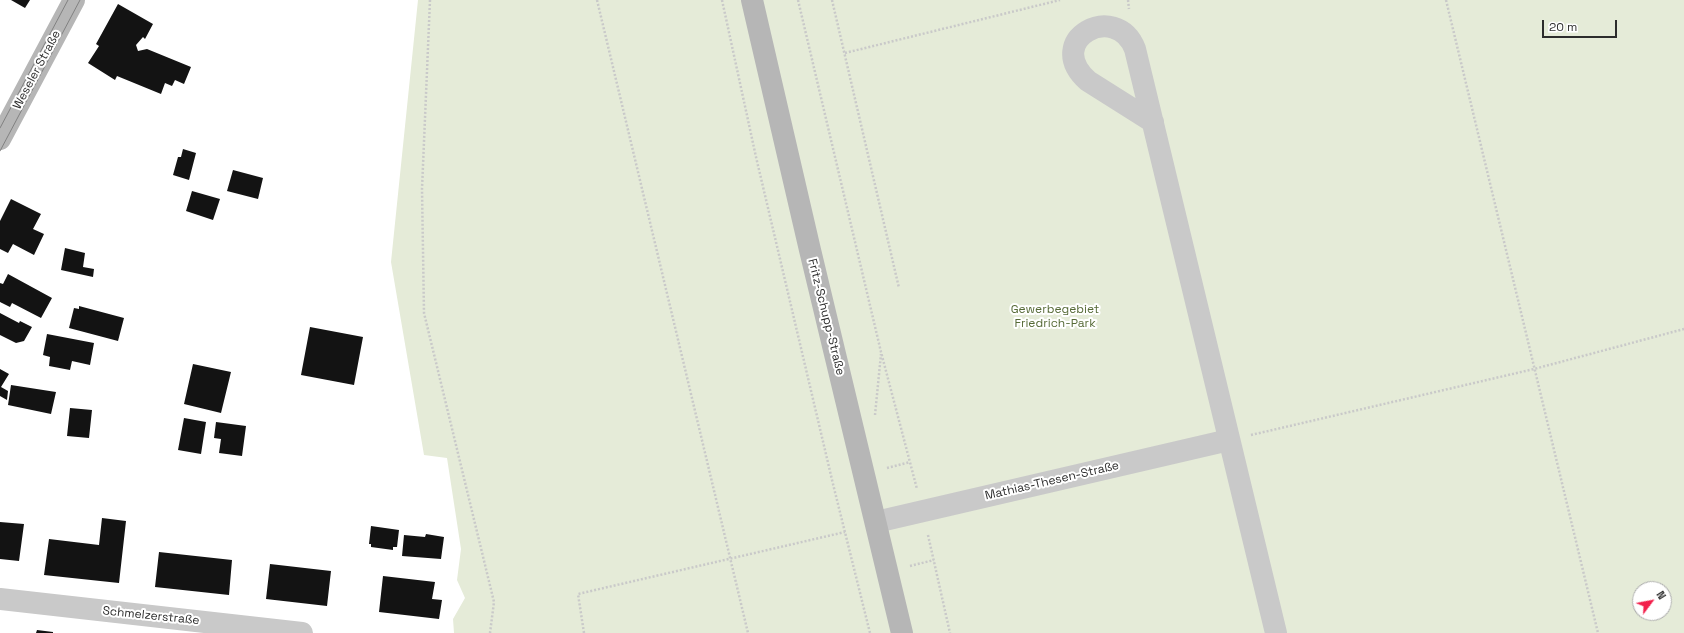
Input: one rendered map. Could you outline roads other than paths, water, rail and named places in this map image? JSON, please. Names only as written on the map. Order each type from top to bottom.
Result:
[{"type":"main road","name":"Weseler Straße","points":[[0,139],[74,0]]},
{"type":"main road","name":"Fritz-Schupp-Straße","points":[[752,0],[810,250],[902,633]]},
{"type":"street","points":[[1153,122],[1088,81],[1079,73],[1072,53],[1074,43],[1086,28],[1094,24],[1105,22],[1116,24],[1125,30],[1132,39],[1153,122],[1276,633]]},
{"type":"street","name":"Mathias-Thesen-Straße","points":[[876,522],[1229,440]]},
{"type":"street","name":"Schmelzerstraße","points":[[0,599],[302,633]]},
{"type":"tram line","points":[[0,128],[68,0]]},
{"type":"tram line","points":[[0,151],[80,0]]},
{"type":"park label","name":"Gewerbegebiet Friedrich-Park","points":[[1055,317]]}]
